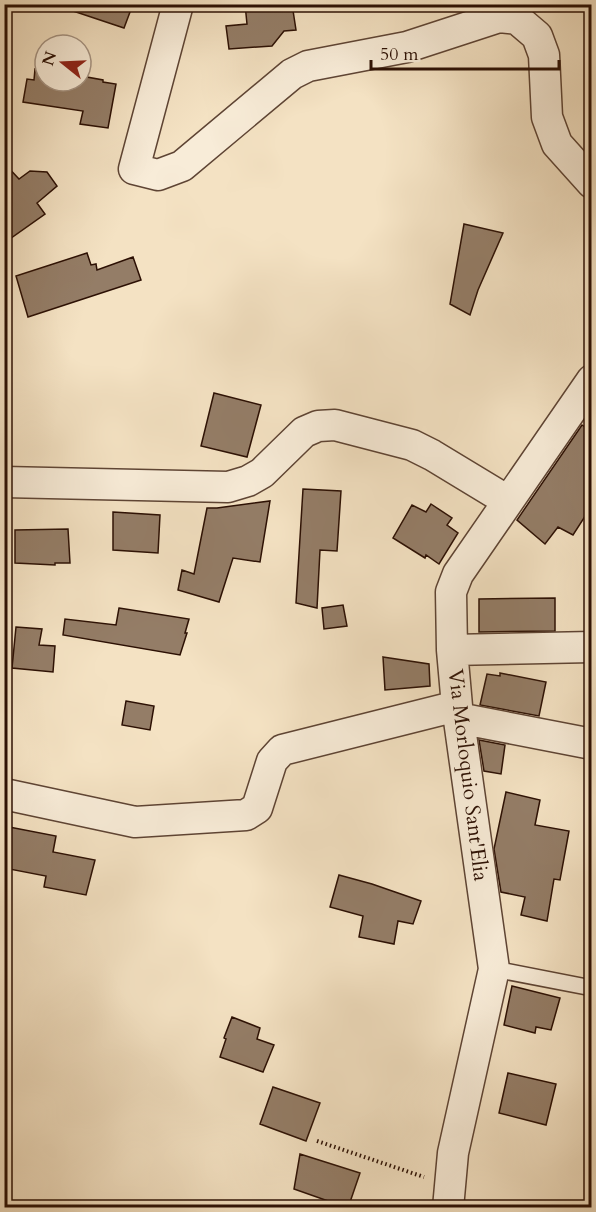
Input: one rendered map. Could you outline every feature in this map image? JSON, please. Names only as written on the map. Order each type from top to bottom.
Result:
[{"type":"street","points":[[178,4],[134,169],[158,175],[182,166],[292,74],[308,66],[407,47],[499,17],[517,19],[537,36],[544,55],[547,117],[557,144],[591,183]]},
{"type":"street","name":"Via Morloquio Sant'Elia","points":[[449,1197],[453,1153],[494,969],[457,712],[452,650],[451,592],[458,574],[591,380]]},
{"type":"street","points":[[4,482],[228,487],[248,482],[262,473],[304,432],[318,426],[335,425],[412,445],[432,454],[508,501]]},
{"type":"street","points":[[452,650],[591,647]]},
{"type":"street","points":[[4,794],[135,822],[246,815],[257,808],[272,761],[282,750],[457,712],[591,744]]},
{"type":"lane","points":[[494,969],[591,988]]},
{"type":"path","points":[[317,1141],[449,1197]]},
{"type":"path","points":[[328,1202],[345,1208]]},
{"type":"building","points":[[65,4],[133,4],[124,28],[64,8]]},
{"type":"building","points":[[245,4],[292,4],[296,30],[284,31],[272,46],[229,49],[226,26],[247,24]]},
{"type":"building","points":[[93,78],[116,84],[108,128],[80,124],[83,111],[23,102],[27,79],[33,80],[33,93],[93,93]]},
{"type":"building","points":[[4,163],[19,179],[30,171],[47,172],[57,186],[37,203],[45,214],[4,243]]},
{"type":"building","points":[[464,224],[503,233],[478,290],[470,315],[450,304]]},
{"type":"building","points":[[87,253],[91,265],[96,264],[97,270],[133,257],[141,280],[28,317],[16,276]]},
{"type":"building","points":[[214,393],[261,405],[247,457],[201,446]]},
{"type":"building","points":[[582,425],[591,431],[591,507],[573,535],[558,527],[545,544],[517,520]]},
{"type":"building","points":[[303,489],[341,491],[337,551],[320,550],[317,608],[296,603]]},
{"type":"building","points":[[270,501],[260,562],[233,558],[219,602],[178,590],[182,570],[194,574],[207,508]]},
{"type":"building","points":[[431,504],[452,518],[447,525],[458,533],[439,564],[393,538],[412,505],[426,512]]},
{"type":"building","points":[[113,512],[160,515],[158,553],[113,550]]},
{"type":"building","points":[[68,529],[70,563],[55,563],[55,565],[15,563],[15,530]]},
{"type":"building","points":[[555,598],[555,631],[479,632],[479,599]]},
{"type":"building","points":[[343,605],[347,626],[324,629],[322,608]]},
{"type":"building","points":[[119,608],[189,619],[180,655],[63,635],[65,619],[116,625]]},
{"type":"building","points":[[16,627],[42,629],[39,645],[55,646],[53,672],[12,668]]},
{"type":"building","points":[[383,657],[429,664],[430,686],[385,690]]},
{"type":"building","points":[[500,673],[546,682],[539,716],[480,705],[487,674],[500,676]]},
{"type":"building","points":[[126,701],[154,706],[150,730],[122,725]]},
{"type":"building","points":[[479,740],[505,745],[501,774],[484,771]]},
{"type":"building","points":[[506,792],[540,800],[535,825],[569,831],[560,880],[554,879],[547,921],[521,915],[525,897],[501,892],[494,849]]},
{"type":"building","points":[[4,826],[56,836],[53,852],[95,860],[86,895],[44,887],[46,876],[4,868]]},
{"type":"building","points":[[339,875],[421,901],[413,924],[398,921],[394,944],[359,937],[363,916],[330,907]]},
{"type":"building","points":[[512,986],[560,998],[551,1030],[536,1027],[535,1033],[504,1025]]},
{"type":"building","points":[[232,1017],[260,1028],[257,1039],[274,1045],[263,1072],[220,1057]]},
{"type":"building","points":[[508,1073],[556,1084],[546,1125],[499,1113]]},
{"type":"building","points":[[273,1087],[320,1103],[306,1141],[260,1124]]},
{"type":"building","points":[[300,1154],[360,1173],[348,1208],[294,1189]]}]
